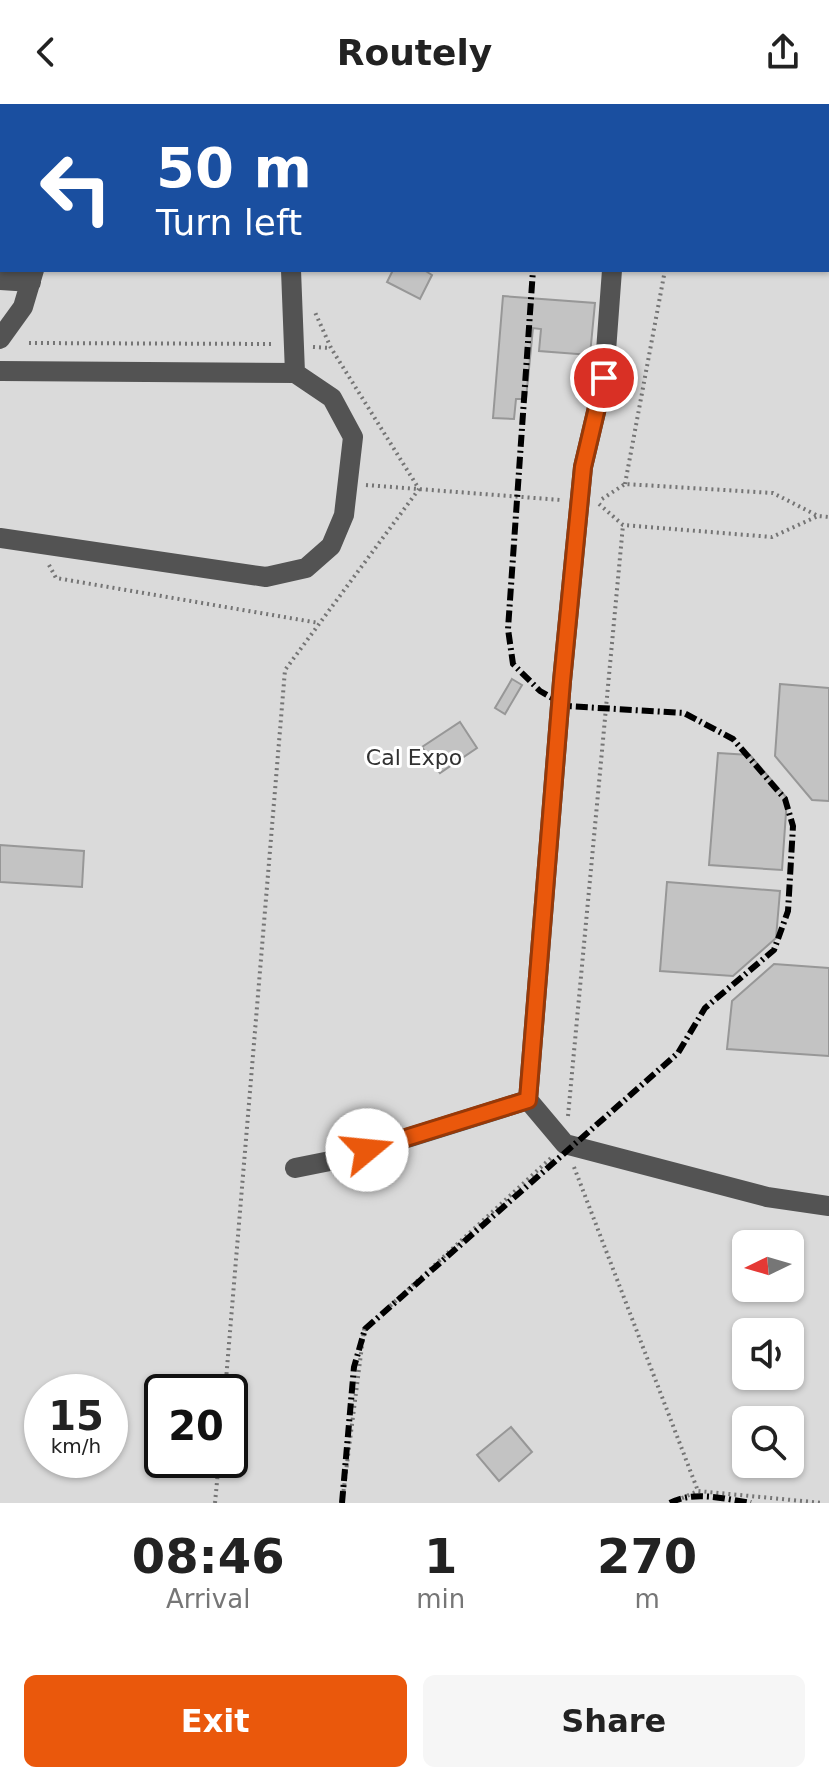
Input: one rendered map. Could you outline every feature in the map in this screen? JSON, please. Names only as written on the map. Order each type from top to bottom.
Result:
[{"type":"lane","points":[[291,272],[295,373]]},
{"type":"lane","points":[[612,272],[604,378],[583,467],[528,1100],[565,1144],[767,1197],[829,1206]]},
{"type":"lane","points":[[0,280],[32,276],[23,307],[0,339]]},
{"type":"lane","points":[[0,371],[295,373],[332,398],[353,437],[344,515],[331,546],[306,568],[266,577],[0,538]]},
{"type":"lane","points":[[295,1168],[340,1159],[528,1100]]},
{"type":"path","points":[[625,484],[665,272]]},
{"type":"path","points":[[308,298],[331,348],[419,489]]},
{"type":"path","points":[[29,343],[218,342],[331,348]]},
{"type":"path","points":[[348,483],[542,498]]},
{"type":"path","points":[[818,516],[772,537],[623,525],[597,502],[625,484],[773,493],[818,516],[829,517]]},
{"type":"path","points":[[226,1374],[285,670],[419,489]]},
{"type":"path","points":[[623,525],[565,1144],[698,1491]]},
{"type":"path","points":[[39,543],[56,578],[319,623]]},
{"type":"path","points":[[342,1503],[364,1330],[565,1144]]},
{"type":"path","points":[[215,1503],[217,1478]]},
{"type":"path","points":[[671,1503],[698,1491],[823,1503]]},
{"type":"green space","name":"Cal Expo","points":[[0,272],[829,272],[829,1503],[0,1503]]},
{"type":"building","points":[[392,272],[427,272],[432,275],[420,299],[387,282]]},
{"type":"building","points":[[503,296],[595,303],[590,355],[539,351],[541,329],[533,328],[526,399],[516,399],[514,419],[493,418]]},
{"type":"building","points":[[512,679],[522,685],[505,714],[495,708]]},
{"type":"building","points":[[780,684],[829,688],[829,801],[812,800],[775,756]]},
{"type":"building","points":[[460,722],[477,748],[440,773],[422,747]]},
{"type":"building","points":[[718,753],[750,755],[787,798],[782,870],[709,865]]},
{"type":"building","points":[[0,845],[84,851],[82,887],[0,882]]},
{"type":"building","points":[[667,882],[780,891],[776,938],[733,976],[660,971]]},
{"type":"building","points":[[774,964],[829,968],[829,1056],[727,1049],[732,1001]]},
{"type":"building","points":[[511,1427],[532,1452],[499,1481],[477,1455]]},
{"type":"railway","points":[[342,1503],[354,1367],[365,1329],[678,1053],[705,1008],[774,950],[788,911],[793,826],[785,799],[733,739],[684,713],[566,706],[540,691],[513,664],[508,629],[533,272]]},
{"type":"railway","points":[[670,1503],[699,1496],[751,1503]]},
{"type":"route","points":[[367,1150],[528,1100],[583,467],[604,378]]}]
